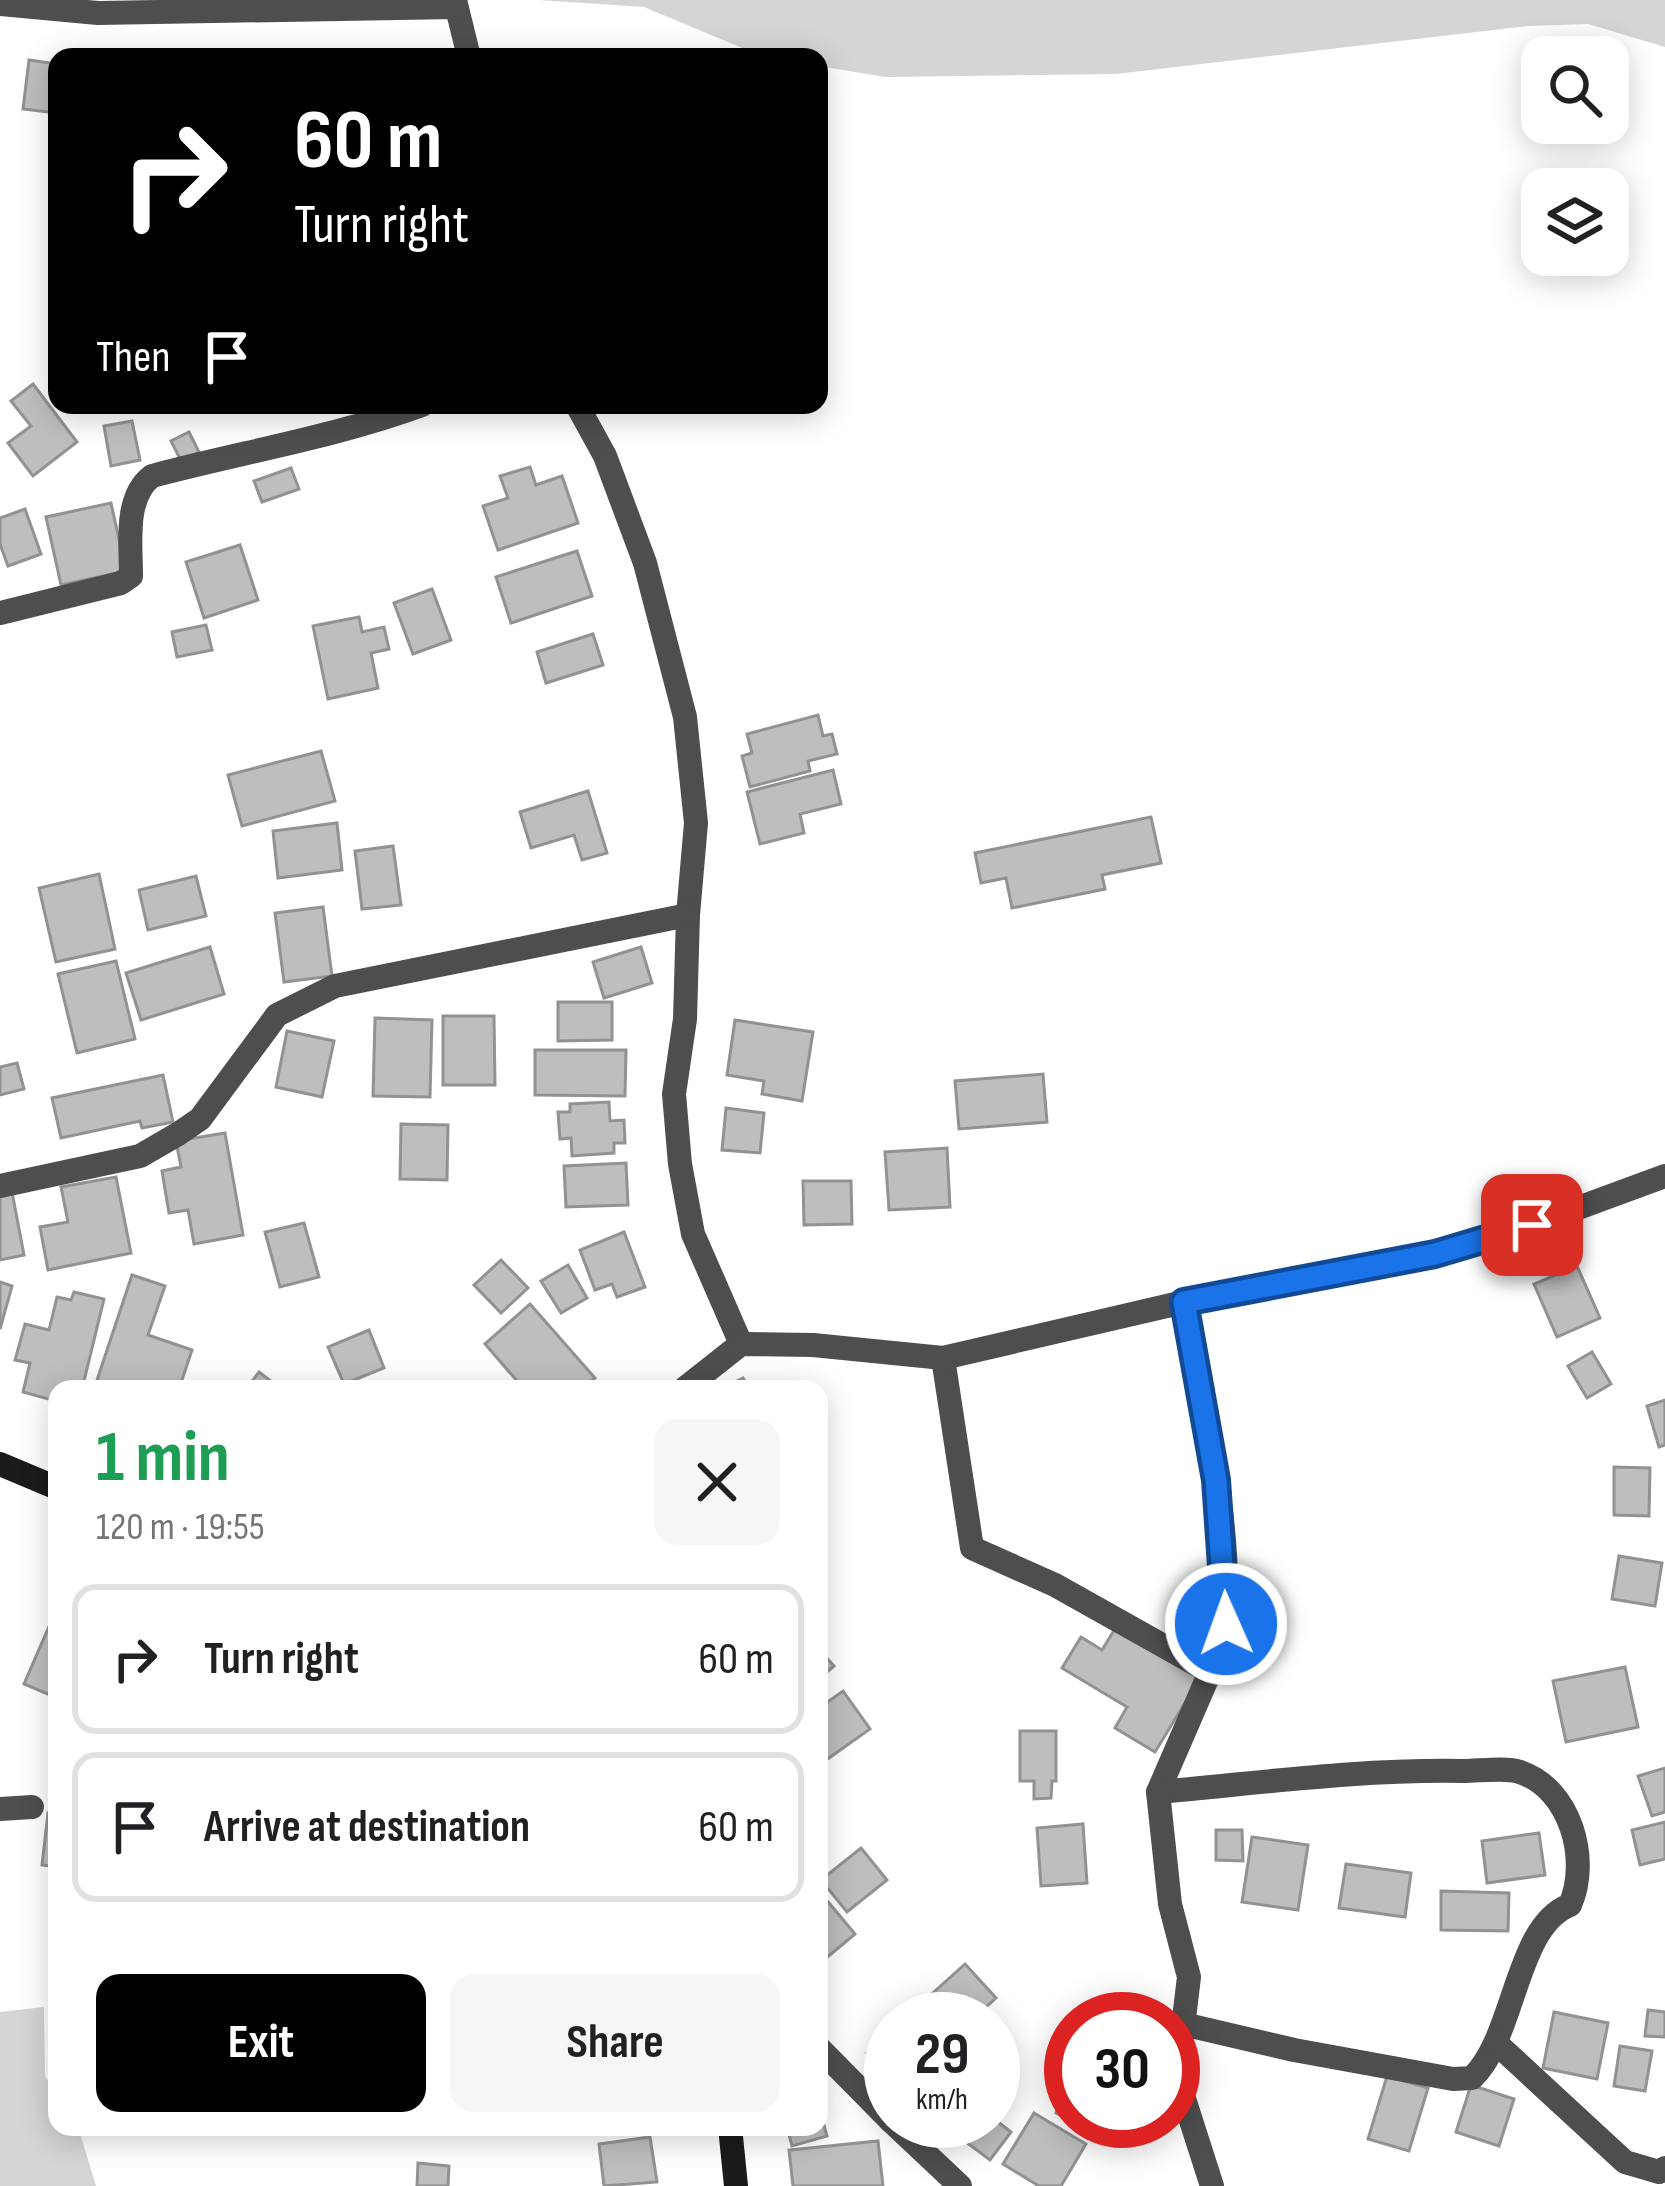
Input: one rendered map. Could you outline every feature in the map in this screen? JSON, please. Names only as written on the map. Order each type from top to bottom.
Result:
[{"type":"street","points":[[0,4],[98,14],[455,4],[467,48]]},
{"type":"street","points":[[0,613],[131,577],[134,503],[140,484],[152,476],[393,414]]},
{"type":"street","points":[[582,414],[605,456],[645,563],[685,717],[696,823],[685,1019],[674,1094],[680,1164],[693,1234],[741,1344]]},
{"type":"street","points":[[0,1186],[140,1156],[178,1134],[200,1118],[277,1015],[335,986],[688,916]]},
{"type":"street","points":[[695,1380],[741,1344],[943,1358],[1184,1302],[1435,1254],[1532,1225],[1665,1176]]},
{"type":"street","points":[[1184,1302],[1216,1480],[1226,1581],[1220,1657],[1158,1792],[1170,1904],[1189,1977],[1187,1992]]},
{"type":"street","points":[[943,1358],[972,1549],[1055,1585],[1210,1672]]},
{"type":"street","points":[[0,1464],[48,1484]]},
{"type":"street","points":[[1158,1792],[1426,1770],[1519,1772],[1553,1794],[1572,1827],[1577,1888],[1570,1905],[1553,1911],[1534,1941],[1496,2043],[1484,2067],[1472,2078],[1453,2079],[1294,2050],[1200,2028]]},
{"type":"street","points":[[0,1809],[32,1807]]},
{"type":"street","points":[[1496,2043],[1625,2162],[1659,2172],[1665,2168]]},
{"type":"street","points":[[828,2057],[864,2094]]},
{"type":"street","points":[[731,2136],[736,2186]]},
{"type":"street","points":[[920,2148],[960,2186]]},
{"type":"street","points":[[1200,2148],[1212,2186]]},
{"type":"shaded area","points":[[538,0],[1665,0],[1665,47],[1588,24],[1529,26],[1116,74],[885,77],[828,68],[828,48],[742,48],[644,7]]},
{"type":"shaded area","points":[[44,2007],[48,2136],[81,2136],[96,2186],[0,2186],[0,2012]]},
{"type":"building","points":[[29,60],[48,63],[48,112],[23,109]]},
{"type":"building","points":[[33,384],[48,404],[48,414],[56,414],[77,442],[33,476],[8,443],[31,426],[11,401]]},
{"type":"building","points":[[132,421],[140,460],[111,466],[104,426]]},
{"type":"building","points":[[189,432],[199,452],[181,461],[171,441]]},
{"type":"building","points":[[530,467],[536,485],[562,476],[578,523],[498,550],[483,506],[508,498],[500,476]]},
{"type":"building","points":[[291,468],[299,489],[262,502],[254,481]]},
{"type":"building","points":[[111,503],[126,571],[61,585],[46,517]]},
{"type":"building","points":[[25,509],[41,554],[8,566],[0,544],[0,518]]},
{"type":"building","points":[[240,545],[258,600],[204,618],[186,562]]},
{"type":"building","points":[[577,551],[592,596],[511,623],[496,577]]},
{"type":"building","points":[[432,589],[451,640],[413,654],[394,603]]},
{"type":"building","points":[[359,617],[362,632],[384,627],[389,649],[371,653],[378,688],[328,699],[313,626]]},
{"type":"building","points":[[206,625],[212,650],[177,657],[172,632]]},
{"type":"building","points":[[593,634],[603,665],[546,683],[537,652]]},
{"type":"building","points":[[818,715],[823,736],[832,734],[837,754],[808,761],[810,771],[750,787],[742,756],[752,753],[747,734]]},
{"type":"building","points":[[321,751],[335,801],[242,826],[228,775]]},
{"type":"building","points":[[833,770],[841,804],[800,814],[804,833],[760,844],[747,792]]},
{"type":"building","points":[[588,791],[607,853],[582,860],[574,835],[531,848],[520,812]]},
{"type":"building","points":[[1151,817],[1161,863],[1102,875],[1105,889],[1012,908],[1006,878],[981,883],[975,853]]},
{"type":"building","points":[[337,823],[342,870],[278,878],[273,831]]},
{"type":"building","points":[[393,846],[401,905],[362,909],[355,851]]},
{"type":"building","points":[[99,874],[115,949],[56,962],[39,888]]},
{"type":"building","points":[[196,876],[206,916],[148,930],[139,890]]},
{"type":"building","points":[[323,907],[332,976],[284,982],[275,913]]},
{"type":"building","points":[[210,947],[224,994],[141,1020],[126,973]]},
{"type":"building","points":[[641,947],[652,983],[604,998],[593,962]]},
{"type":"building","points":[[116,961],[135,1039],[77,1053],[58,974]]},
{"type":"building","points":[[558,1002],[612,1002],[612,1040],[558,1041]]},
{"type":"building","points":[[443,1016],[494,1016],[495,1085],[443,1085]]},
{"type":"building","points":[[375,1018],[432,1020],[430,1097],[373,1096]]},
{"type":"building","points":[[735,1020],[813,1032],[802,1101],[762,1094],[764,1081],[727,1075]]},
{"type":"building","points":[[287,1031],[334,1041],[322,1097],[276,1087]]},
{"type":"building","points":[[535,1050],[626,1050],[625,1096],[535,1095]]},
{"type":"building","points":[[17,1063],[24,1089],[0,1095],[0,1067]]},
{"type":"building","points":[[1043,1074],[1047,1122],[959,1129],[955,1081]]},
{"type":"building","points":[[163,1075],[173,1122],[142,1128],[140,1121],[61,1138],[52,1098]]},
{"type":"building","points":[[609,1102],[610,1121],[624,1120],[625,1143],[614,1143],[614,1153],[572,1156],[571,1138],[560,1139],[558,1112],[570,1112],[570,1104]]},
{"type":"building","points":[[726,1108],[764,1113],[760,1153],[722,1150]]},
{"type":"building","points":[[401,1124],[448,1125],[447,1180],[400,1179]]},
{"type":"building","points":[[225,1133],[243,1235],[194,1244],[188,1210],[169,1213],[162,1171],[181,1167],[176,1141]]},
{"type":"building","points":[[947,1148],[950,1207],[889,1210],[885,1152]]},
{"type":"building","points":[[626,1163],[628,1205],[566,1207],[564,1166]]},
{"type":"building","points":[[116,1177],[131,1253],[48,1270],[40,1227],[68,1222],[61,1187]]},
{"type":"building","points":[[803,1181],[851,1181],[852,1224],[804,1225]]},
{"type":"building","points":[[12,1192],[24,1255],[0,1260],[0,1194]]},
{"type":"building","points":[[304,1223],[319,1277],[280,1287],[265,1232]]},
{"type":"building","points":[[624,1232],[645,1287],[617,1297],[612,1284],[595,1290],[580,1250]]},
{"type":"building","points":[[501,1260],[528,1288],[501,1313],[474,1285]]},
{"type":"building","points":[[568,1265],[587,1298],[561,1313],[541,1281]]},
{"type":"building","points":[[1577,1266],[1600,1318],[1557,1337],[1534,1284]]},
{"type":"building","points":[[132,1275],[165,1286],[148,1335],[192,1350],[182,1380],[97,1380]]},
{"type":"building","points":[[0,1282],[12,1286],[0,1329]]},
{"type":"building","points":[[74,1292],[104,1299],[84,1380],[48,1380],[48,1399],[23,1392],[30,1363],[15,1360],[25,1324],[49,1330],[57,1297],[71,1300]]},
{"type":"building","points":[[530,1304],[595,1378],[516,1380],[485,1344]]},
{"type":"building","points":[[369,1330],[384,1368],[342,1380],[328,1347]]},
{"type":"building","points":[[1592,1352],[1611,1384],[1587,1398],[1568,1366]]},
{"type":"building","points":[[1665,1400],[1665,1445],[1659,1447],[1647,1406]]},
{"type":"building","points":[[1614,1467],[1650,1468],[1649,1516],[1614,1515]]},
{"type":"building","points":[[1619,1556],[1662,1563],[1655,1606],[1612,1599]]},
{"type":"building","points":[[1118,1624],[1202,1675],[1155,1752],[1115,1728],[1127,1707],[1062,1668],[1081,1637],[1102,1650]]},
{"type":"building","points":[[48,1629],[48,1694],[24,1684]]},
{"type":"building","points":[[1625,1667],[1638,1727],[1566,1742],[1553,1681]]},
{"type":"building","points":[[843,1691],[870,1729],[828,1759],[828,1702]]},
{"type":"building","points":[[1020,1731],[1056,1731],[1056,1781],[1052,1781],[1051,1798],[1034,1799],[1034,1781],[1020,1781]]},
{"type":"building","points":[[1665,1768],[1665,1812],[1652,1816],[1638,1776]]},
{"type":"building","points":[[48,1813],[48,1866],[42,1865]]},
{"type":"building","points":[[1665,1822],[1665,1859],[1640,1865],[1632,1830]]},
{"type":"building","points":[[1083,1824],[1087,1883],[1041,1886],[1037,1828]]},
{"type":"building","points":[[1216,1830],[1242,1830],[1243,1861],[1216,1860]]},
{"type":"building","points":[[1539,1833],[1545,1875],[1487,1883],[1482,1841]]},
{"type":"building","points":[[1252,1837],[1308,1845],[1298,1910],[1242,1902]]},
{"type":"building","points":[[861,1848],[887,1880],[847,1912],[828,1889],[828,1874]]},
{"type":"building","points":[[1346,1864],[1411,1873],[1405,1917],[1339,1908]]},
{"type":"building","points":[[1441,1891],[1509,1893],[1508,1931],[1441,1930]]},
{"type":"building","points":[[828,1902],[855,1934],[828,1956]]},
{"type":"building","points":[[965,1964],[991,1992],[934,1992]]},
{"type":"building","points":[[1648,2010],[1665,2012],[1665,2037],[1645,2036]]},
{"type":"building","points":[[1554,2012],[1608,2023],[1597,2079],[1543,2068]]},
{"type":"building","points":[[1620,2046],[1652,2051],[1645,2091],[1614,2086]]},
{"type":"building","points":[[1387,2076],[1428,2088],[1409,2151],[1368,2139]]},
{"type":"building","points":[[1471,2085],[1514,2099],[1499,2146],[1456,2132]]},
{"type":"building","points":[[1034,2113],[1044,2119],[1044,2148],[1084,2148],[1061,2186],[1039,2186],[1003,2164],[1013,2148],[1020,2148],[1020,2136]]},
{"type":"building","points":[[789,2136],[827,2136],[792,2146]]},
{"type":"building","points":[[650,2137],[657,2182],[604,2186],[599,2144]]},
{"type":"building","points":[[864,2142],[864,2148],[879,2148],[883,2186],[793,2186],[789,2150]]},
{"type":"building","points":[[974,2148],[999,2148],[990,2160]]},
{"type":"building","points":[[418,2163],[449,2166],[448,2186],[417,2186]]},
{"type":"route","points":[[1226,1624],[1216,1480],[1184,1302],[1435,1254],[1532,1225]]}]
